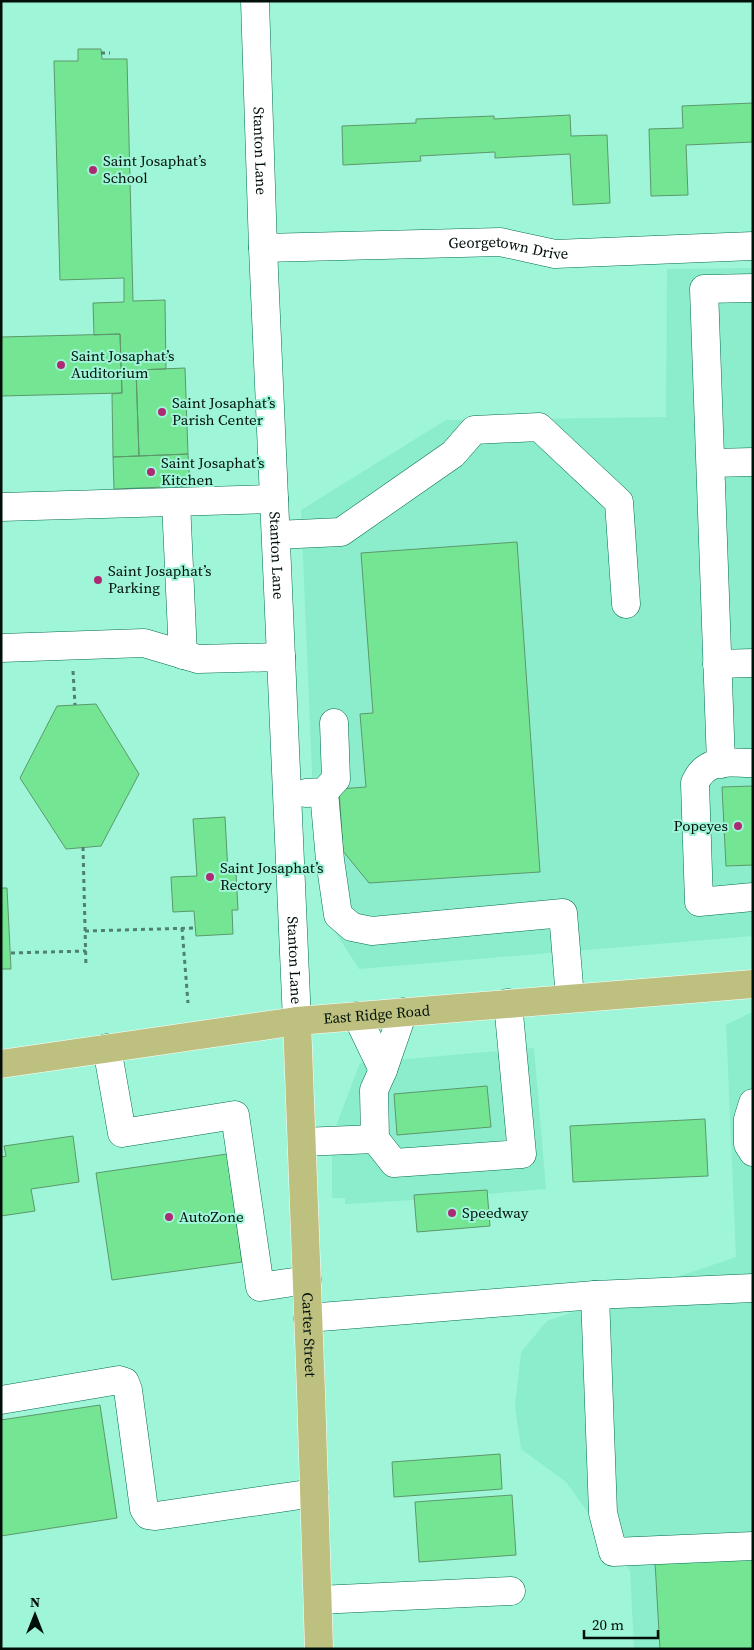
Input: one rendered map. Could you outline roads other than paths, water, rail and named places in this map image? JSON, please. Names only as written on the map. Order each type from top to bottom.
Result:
[{"type":"main road","name":"East Ridge Road","points":[[1,1064],[297,1021],[753,984]]},
{"type":"main road","name":"Carter Street","points":[[297,1021],[319,1649]]},
{"type":"street","name":"Stanton Lane","points":[[255,1],[263,248],[297,1021]]},
{"type":"street","name":"Georgetown Drive","points":[[263,248],[500,242],[555,254],[753,246]]},
{"type":"street","points":[[721,764],[704,289],[753,288]]},
{"type":"street","points":[[276,535],[341,532],[454,454],[474,430],[539,427],[619,502],[626,604]]},
{"type":"street","points":[[711,463],[753,462]]},
{"type":"street","points":[[1,506],[274,499]]},
{"type":"street","points":[[176,502],[183,655]]},
{"type":"street","points":[[1,648],[144,643],[198,659],[281,657]]},
{"type":"street","points":[[717,664],[753,663]]},
{"type":"street","points":[[287,794],[324,792],[336,779],[334,723]]},
{"type":"street","points":[[707,901],[695,783],[699,773],[708,766],[753,763]]},
{"type":"street","points":[[707,901],[711,790],[715,782],[724,778],[753,778]]},
{"type":"street","points":[[324,792],[330,860],[338,915],[352,927],[372,930],[563,913],[570,998]]},
{"type":"street","points":[[707,901],[753,897]]},
{"type":"street","points":[[403,1012],[374,1090],[375,1139],[394,1162],[522,1154],[508,1003]]},
{"type":"street","points":[[358,1016],[383,1070]]},
{"type":"street","points":[[107,1048],[122,1133],[235,1115],[260,1287],[307,1280]]},
{"type":"street","points":[[753,1102],[748,1119],[748,1144],[753,1152]]},
{"type":"street","points":[[302,1142],[375,1139]]},
{"type":"street","points":[[308,1318],[596,1295],[753,1288]]},
{"type":"street","points":[[596,1295],[603,1513],[613,1552],[753,1546]]},
{"type":"street","points":[[1,1400],[119,1380],[126,1382],[144,1509],[148,1515],[156,1516],[314,1493]]},
{"type":"street","points":[[318,1600],[511,1591]]},
{"type":"place","name":"Saint Josaphat’s School","points":[[93,170]]},
{"type":"place","name":"Saint Josaphat’s Auditorium","points":[[61,365]]},
{"type":"place","name":"Saint Josaphat’s Parish Center","points":[[162,412]]},
{"type":"place","name":"Saint Josaphat’s Kitchen","points":[[151,472]]},
{"type":"place","name":"Saint Josaphat’s Parking","points":[[98,580]]},
{"type":"place","name":"Popeyes","points":[[738,826]]},
{"type":"place","name":"Saint Josaphat’s Rectory","points":[[210,877]]},
{"type":"place","name":"Speedway","points":[[452,1213]]},
{"type":"place","name":"AutoZone","points":[[169,1217]]}]
